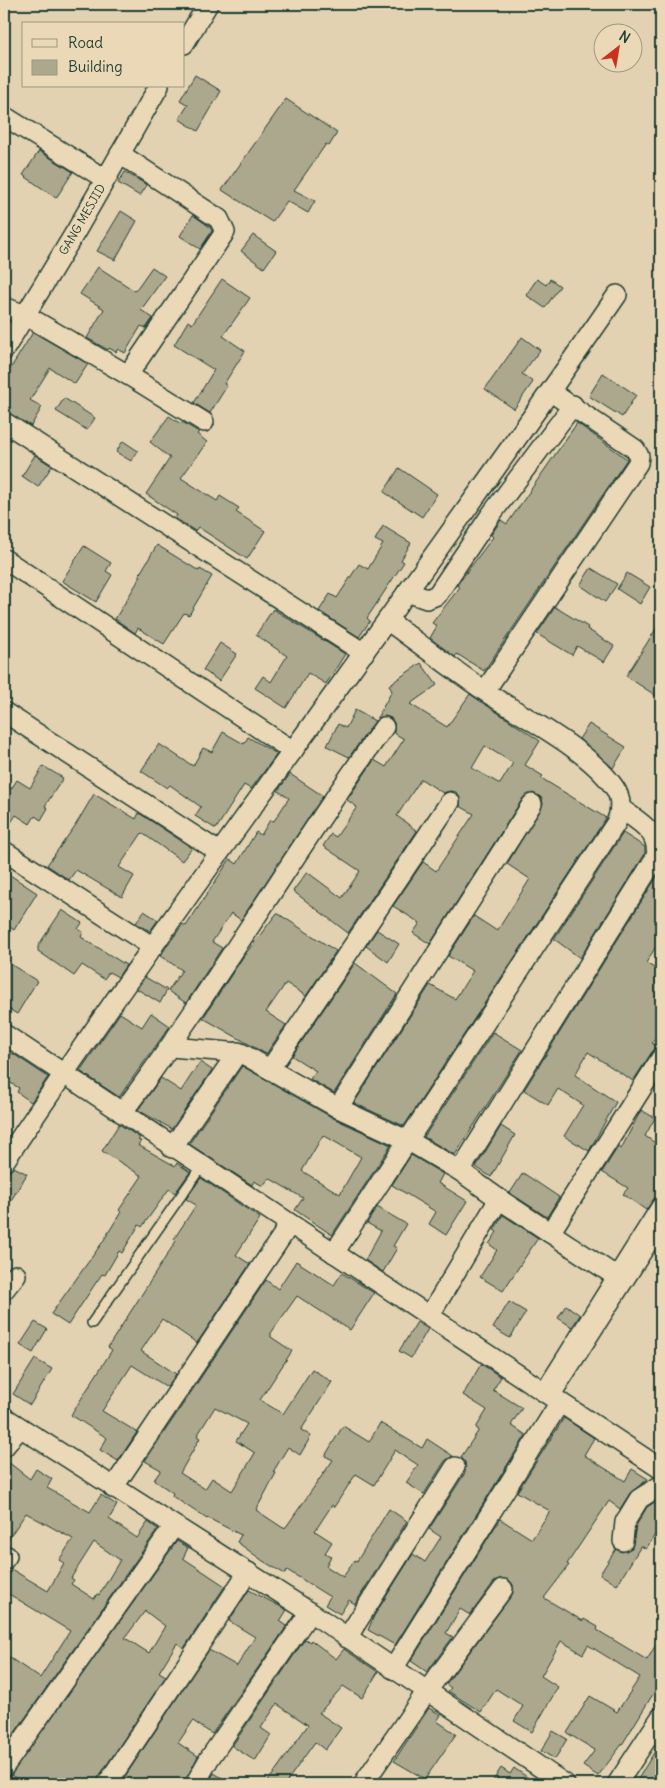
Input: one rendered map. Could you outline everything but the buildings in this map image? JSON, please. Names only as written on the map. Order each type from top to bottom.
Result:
[{"type":"street","points":[[185,42],[199,7]]},
{"type":"street","name":"GANG MESJID","points":[[4,350],[61,257],[158,88]]},
{"type":"street","points":[[4,116],[105,179]]},
{"type":"street","points":[[120,154],[219,219],[225,232],[128,374]]},
{"type":"street","points":[[4,1162],[63,1074],[550,392],[617,295]]},
{"type":"street","points":[[4,307],[24,315],[128,374],[204,422]]},
{"type":"street","points":[[485,691],[638,463],[640,456],[635,449],[573,405],[550,392]]},
{"type":"street","points":[[407,592],[427,599],[437,594],[490,516],[573,405]]},
{"type":"street","points":[[4,422],[364,653]]},
{"type":"street","points":[[4,559],[293,751]]},
{"type":"street","points":[[334,1253],[409,1142],[616,823],[620,808],[618,794],[604,774],[565,743],[485,691],[387,620]]},
{"type":"street","points":[[4,712],[220,852]]},
{"type":"street","points":[[122,1113],[171,1047],[330,802],[384,728]]},
{"type":"street","points":[[270,1069],[450,802]]},
{"type":"street","points":[[338,1108],[532,804]]},
{"type":"street","points":[[460,1171],[653,864],[657,844],[657,824],[620,808]]},
{"type":"street","points":[[4,851],[154,947]]},
{"type":"street","points":[[4,1034],[172,1148],[430,1315],[661,1469]]},
{"type":"street","points":[[171,1047],[238,1052],[338,1108],[409,1142],[460,1171],[499,1200],[617,1277]]},
{"type":"street","points":[[172,1148],[238,1052]]},
{"type":"street","points":[[550,1233],[661,1058]]},
{"type":"street","points":[[430,1315],[499,1200]]},
{"type":"street","points":[[393,1669],[553,1398],[617,1277],[661,1207]]},
{"type":"street","points":[[114,1488],[290,1224]]},
{"type":"street","points":[[4,1290],[16,1275]]},
{"type":"street","points":[[4,1417],[310,1612],[555,1781]]},
{"type":"street","points":[[4,1447],[20,1428]]},
{"type":"street","points":[[347,1638],[455,1468]]},
{"type":"street","points":[[623,1541],[623,1527],[639,1499],[661,1485]]},
{"type":"street","points":[[4,1767],[174,1526]]},
{"type":"street","points":[[107,1784],[248,1572]]},
{"type":"street","points":[[363,1784],[427,1692],[503,1590]]},
{"type":"street","points":[[195,1784],[310,1612]]},
{"type":"street","points":[[617,1784],[661,1717]]},
{"type":"lane","points":[[92,1323],[201,1167]]},
{"type":"lane","points":[[553,1398],[661,1232]]}]
